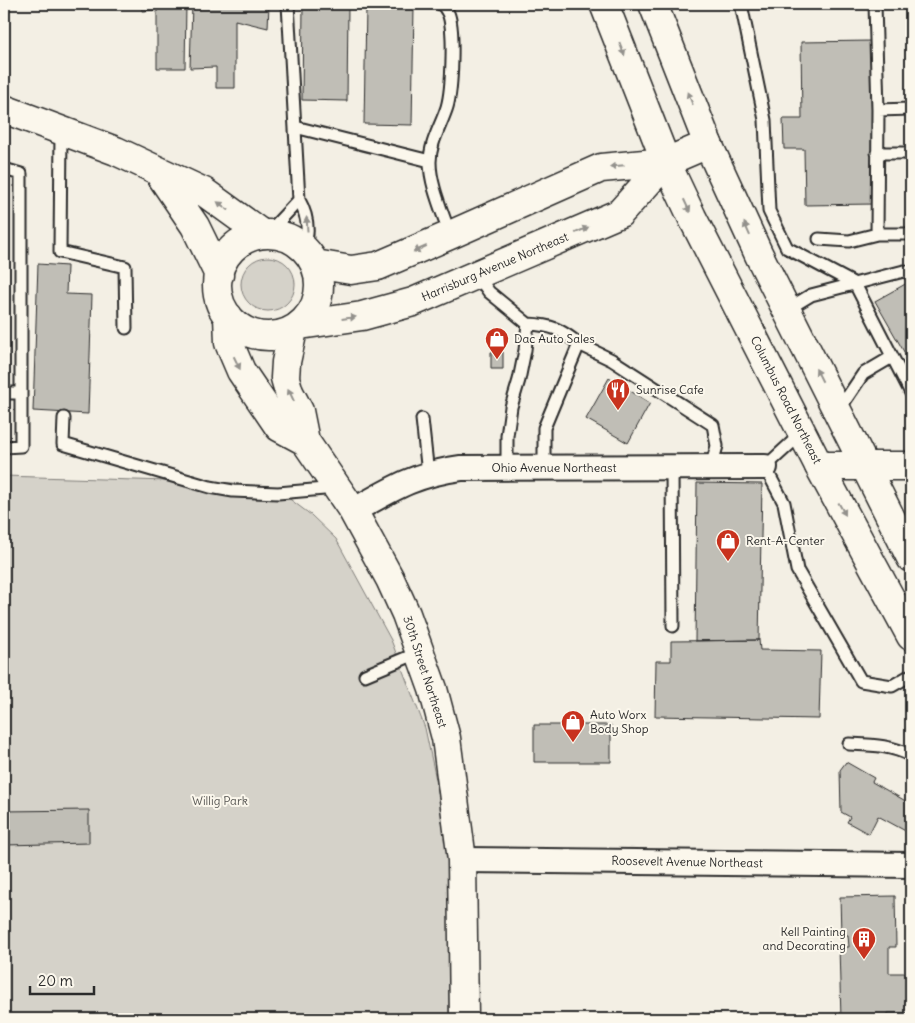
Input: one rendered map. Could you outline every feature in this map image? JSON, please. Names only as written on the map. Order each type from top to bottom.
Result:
[{"type":"main road","name":"Columbus Road Northeast","points":[[604,4],[666,162],[692,217],[819,466],[911,636]]},
{"type":"main road","points":[[653,4],[708,144],[786,310],[911,558]]},
{"type":"main road","points":[[4,109],[125,155],[204,192],[264,234],[287,238],[299,244],[309,256],[318,280],[318,297],[311,312],[297,327],[272,336],[258,335],[238,326],[228,316],[219,296],[219,275],[224,260],[234,247],[247,239],[264,234]]},
{"type":"main road","name":"Harrisburg Avenue Northeast","points":[[309,256],[342,269],[364,269],[378,266],[601,168],[666,162],[708,144]]},
{"type":"main road","name":"Harrisburg Avenue Northeast","points":[[297,327],[362,316],[413,302],[620,213],[666,162]]},
{"type":"main road","points":[[159,172],[195,226],[219,275]]},
{"type":"main road","name":"30th Street Northeast","points":[[228,316],[229,343],[241,371],[279,426],[305,441]]},
{"type":"main road","name":"30th Street Northeast","points":[[297,327],[286,362],[286,378],[289,392],[299,410],[305,441],[353,511],[390,579],[420,652],[433,689],[446,738],[462,860],[464,1019]]},
{"type":"main road","points":[[819,466],[911,466]]},
{"type":"street","name":"Ohio Avenue Northeast","points":[[353,511],[396,486],[428,474],[462,468],[765,467]]},
{"type":"street","name":"Roosevelt Avenue Northeast","points":[[462,860],[911,865]]},
{"type":"lane","points":[[288,4],[299,200],[306,212],[309,256]]},
{"type":"lane","points":[[441,4],[447,11],[450,22],[451,82],[446,110],[433,143],[430,161],[432,177],[450,235]]},
{"type":"lane","points":[[740,4],[765,120],[769,211],[787,248],[854,284],[886,331],[892,357],[908,378],[911,393]]},
{"type":"lane","points":[[875,4],[878,110],[877,234]]},
{"type":"lane","points":[[878,110],[911,109]]},
{"type":"lane","points":[[296,127],[430,161]]},
{"type":"lane","points":[[61,130],[60,252],[125,267],[126,328]]},
{"type":"lane","points":[[877,153],[911,153]]},
{"type":"lane","points":[[4,169],[21,174],[21,446],[4,446]]},
{"type":"lane","points":[[264,234],[299,200]]},
{"type":"lane","points":[[820,239],[849,241],[877,234],[911,234]]},
{"type":"lane","points":[[786,310],[811,295],[904,271],[911,274]]},
{"type":"lane","points":[[477,275],[490,292],[528,324],[545,324],[562,330],[579,344],[612,360],[713,425],[717,446],[711,467]]},
{"type":"lane","points":[[507,468],[506,436],[511,407],[524,357],[528,324]]},
{"type":"lane","points":[[544,468],[544,428],[579,344]]},
{"type":"lane","points":[[838,411],[863,374],[892,357]]},
{"type":"lane","points":[[4,393],[20,393]]},
{"type":"lane","points":[[64,418],[64,444],[210,487],[278,493],[338,488]]},
{"type":"lane","points":[[422,419],[428,474]]},
{"type":"lane","points":[[802,433],[765,467],[784,503],[797,570],[861,681],[892,686],[911,675]]},
{"type":"lane","points":[[672,467],[673,626]]},
{"type":"lane","points":[[365,675],[420,652]]},
{"type":"lane","points":[[850,744],[880,745],[911,756]]},
{"type":"green space","points":[[268,257],[278,259],[287,265],[293,274],[295,284],[293,294],[287,303],[278,309],[268,311],[258,309],[249,303],[243,294],[241,284],[243,274],[249,265],[258,259]]},
{"type":"green space","name":"Willig Park","points":[[4,476],[233,483],[279,491],[311,515],[336,539],[391,640],[425,728],[439,794],[448,852],[449,1019],[4,1019]]},
{"type":"building","points":[[142,4],[186,4],[185,68],[157,68],[157,10],[142,11]]},
{"type":"building","points":[[192,4],[269,4],[268,28],[235,20],[235,88],[216,88],[216,67],[190,68]]},
{"type":"building","points":[[303,5],[348,5],[347,101],[302,100]]},
{"type":"building","points":[[366,7],[414,7],[412,125],[364,124]]},
{"type":"building","points":[[871,41],[874,204],[805,205],[804,149],[784,149],[783,119],[802,119],[801,42]]},
{"type":"building","points":[[4,190],[7,190],[8,384],[4,384]]},
{"type":"building","points":[[38,264],[67,266],[66,294],[92,295],[88,414],[33,411]]},
{"type":"building","points":[[909,282],[911,286],[911,364],[875,301]]},
{"type":"building","name":"Dac Auto Sales","points":[[491,352],[503,352],[503,369],[491,369]]},
{"type":"building","name":"Sunrise Cafe","points":[[609,378],[650,403],[628,443],[586,419]]},
{"type":"building","points":[[4,405],[6,405],[7,429],[4,429]]},
{"type":"building","name":"Rent-A-Center","points":[[697,483],[762,484],[759,640],[695,641]]},
{"type":"building","points":[[759,640],[760,650],[821,651],[819,719],[655,716],[656,661],[671,661],[671,641]]},
{"type":"building","name":"Auto Worx Body Shop","points":[[534,725],[611,725],[611,762],[534,762]]},
{"type":"building","points":[[846,762],[874,778],[872,782],[911,804],[911,834],[878,816],[869,834],[847,822],[850,817],[841,812],[840,770]]},
{"type":"building","points":[[89,810],[89,843],[4,845],[4,811]]},
{"type":"building","name":"Kell Painting and Decorating","points":[[895,896],[896,947],[889,947],[889,973],[911,973],[911,1013],[888,1013],[888,1019],[841,1019],[839,947],[849,947],[848,935],[841,935],[840,897]]},
{"type":"place","name":"Dac Auto Sales","points":[[497,360]]},
{"type":"place","name":"Sunrise Cafe","points":[[618,411]]},
{"type":"place","name":"Rent-A-Center","points":[[728,562]]},
{"type":"place","name":"Auto Worx Body Shop","points":[[573,743]]},
{"type":"place","name":"Kell Painting and Decorating","points":[[864,960]]}]
